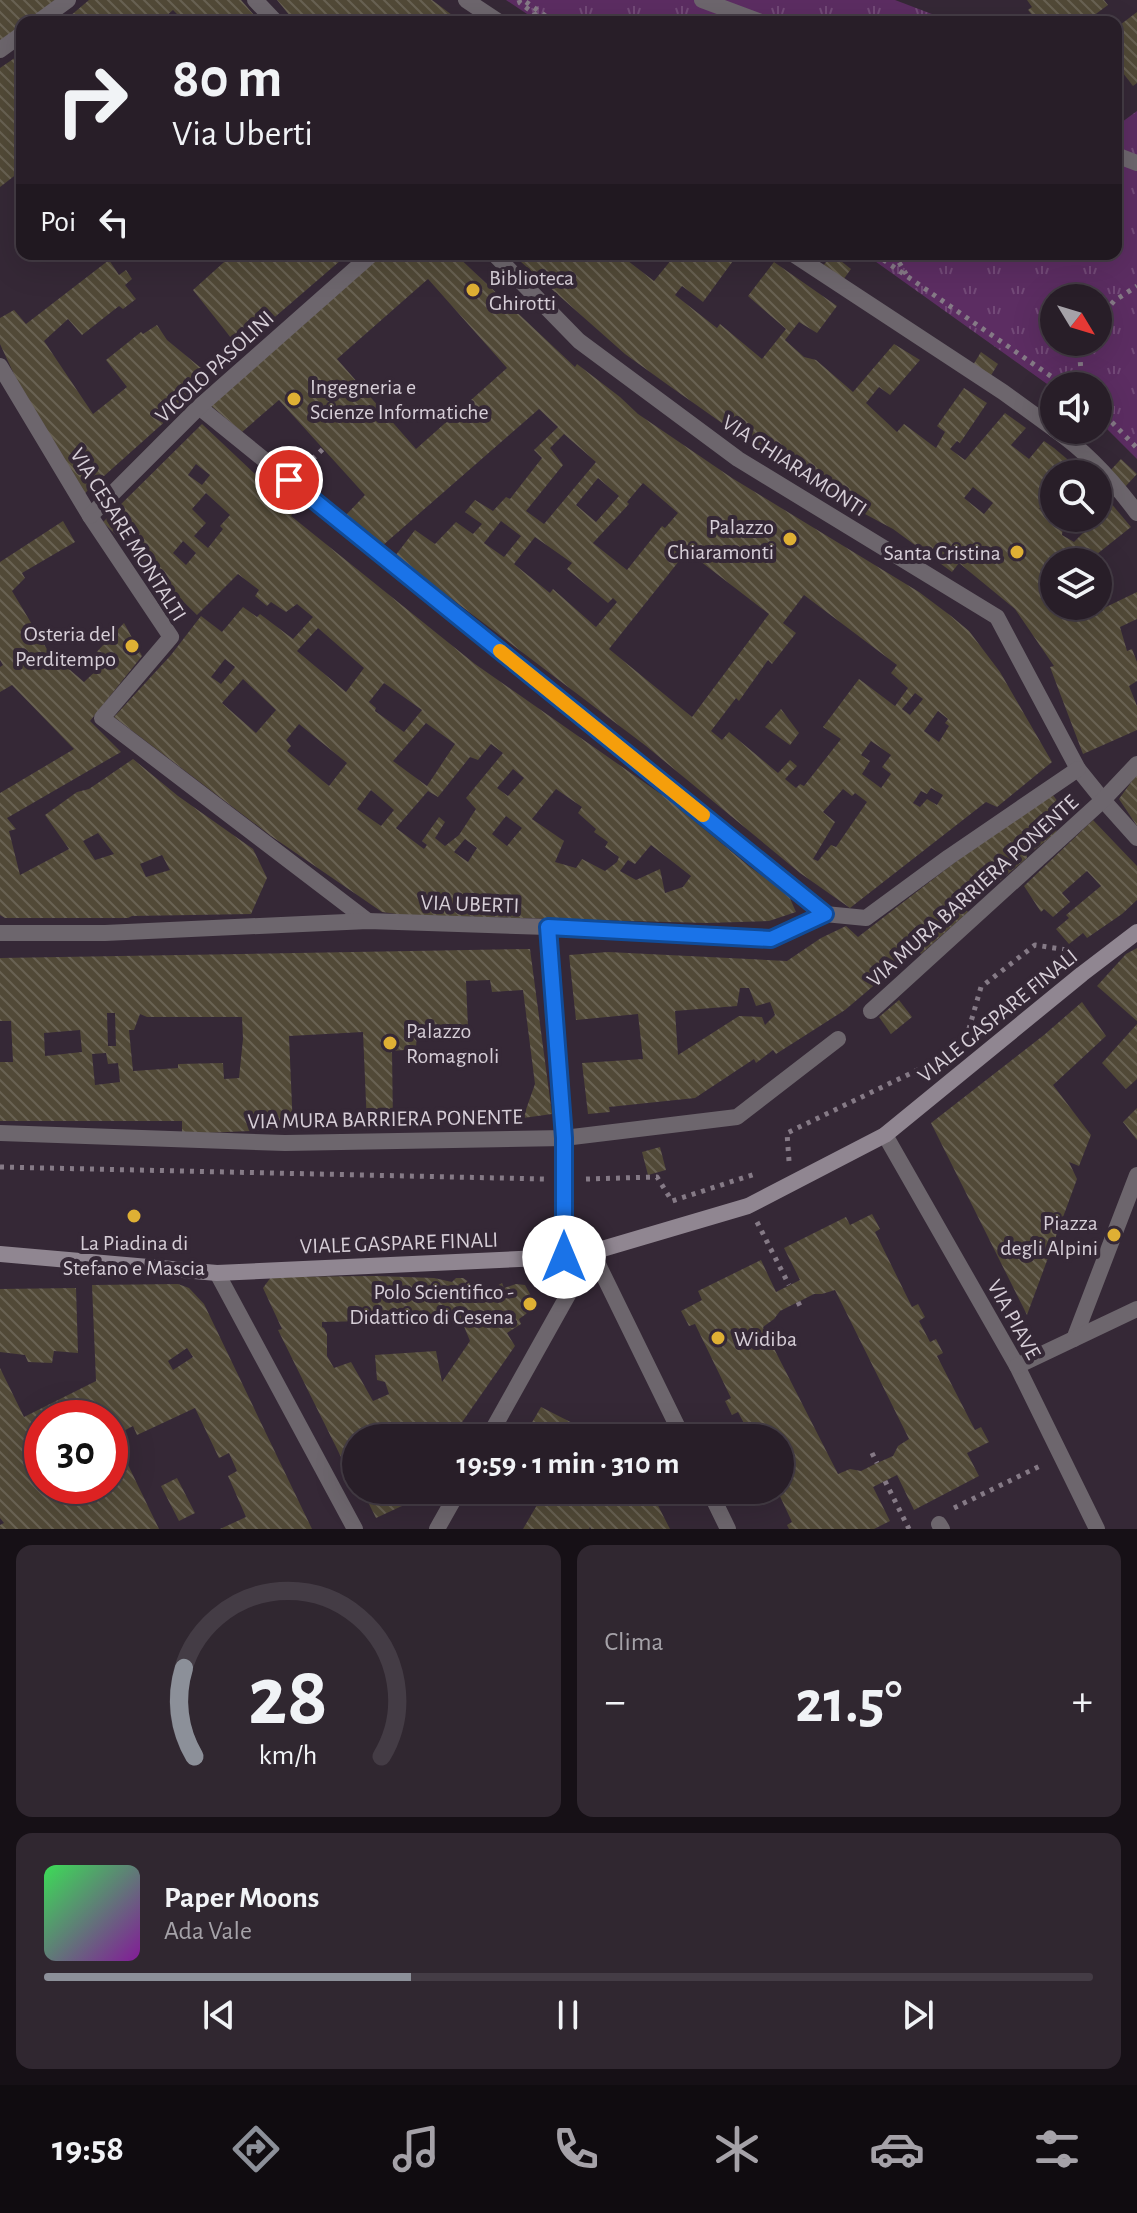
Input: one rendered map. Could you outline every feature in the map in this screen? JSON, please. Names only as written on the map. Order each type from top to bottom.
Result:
[{"type":"street","points":[[46,16],[68,0]]},
{"type":"street","points":[[255,0],[270,16]]},
{"type":"street","points":[[466,0],[490,16]]},
{"type":"street","points":[[702,0],[745,16]]},
{"type":"street","name":"VICOLO PASOLINI","points":[[90,516],[199,407],[365,260]]},
{"type":"street","name":"VIA CHIARAMONTI","points":[[500,260],[579,341],[738,459],[997,617],[1078,769],[1137,838]]},
{"type":"street","points":[[802,260],[1040,419]]},
{"type":"street","name":"VIA CESARE MONTALTI","points":[[0,366],[90,516],[171,637],[102,718],[368,921]]},
{"type":"street","points":[[199,407],[825,914],[866,918],[1078,769]]},
{"type":"street","points":[[1075,444],[1137,513]]},
{"type":"street","name":"VIA MURA BARRIERA PONENTE","points":[[871,1011],[1103,800],[1137,764]]},
{"type":"street","name":"VIA UBERTI","points":[[0,933],[105,933],[368,921],[771,939],[825,914]]},
{"type":"street","points":[[548,927],[564,1138],[564,1257]]},
{"type":"street","name":"VIALE GASPARE FINALI","points":[[0,1254],[217,1273],[564,1257],[592,1252],[748,1206],[885,1135],[1137,932]]},
{"type":"street","name":"VIA MURA BARRIERA PONENTE","points":[[0,1133],[285,1143],[564,1138],[737,1117],[838,1039]]},
{"type":"street","name":"VIA PIAVE","points":[[885,1135],[1017,1366],[1097,1529]]},
{"type":"street","points":[[1074,1339],[1137,1175]]},
{"type":"street","points":[[496,1424],[592,1252]]},
{"type":"street","points":[[592,1252],[676,1424]]},
{"type":"street","points":[[217,1273],[355,1529]]},
{"type":"street","points":[[1017,1366],[1137,1309]]},
{"type":"street","points":[[437,1529],[451,1504]]},
{"type":"street","points":[[716,1504],[728,1529]]},
{"type":"path","points":[[524,1],[545,16]]},
{"type":"path","points":[[883,260],[1045,372]]},
{"type":"path","points":[[898,260],[908,278]]},
{"type":"path","points":[[1112,303],[1137,286]]},
{"type":"path","points":[[1112,422],[1137,448]]},
{"type":"path","points":[[748,1206],[789,1285]]},
{"type":"path","points":[[798,1302],[802,1310]]},
{"type":"path","points":[[872,1453],[877,1463]]},
{"type":"path","points":[[952,1509],[1061,1456]]},
{"type":"path","points":[[885,1481],[909,1529]]},
{"type":"green space","points":[[506,0],[895,0],[937,16],[530,16]]},
{"type":"green space","points":[[1137,111],[1137,459],[1112,434],[1112,372],[1040,372],[1040,379],[873,260],[1122,260],[1122,122]]},
{"type":"building","points":[[0,0],[55,0],[35,16],[16,16],[16,31],[0,43]]},
{"type":"building","points":[[89,0],[241,0],[255,16],[179,16],[173,10],[166,16],[70,16]]},
{"type":"building","points":[[277,0],[432,0],[452,15],[451,16],[290,16]]},
{"type":"building","points":[[1027,0],[1104,0],[1108,5],[1093,16],[1033,16],[1028,10],[1032,7]]},
{"type":"building","points":[[1137,12],[1137,83],[1133,86],[1122,72],[1122,23]]},
{"type":"building","points":[[16,57],[16,175],[0,187],[0,68]]},
{"type":"building","points":[[109,260],[119,275],[126,270],[132,279],[125,285],[136,299],[123,309],[119,306],[82,335],[68,319],[44,341],[93,414],[127,387],[106,360],[141,332],[143,334],[157,325],[167,340],[207,373],[198,392],[85,493],[26,400],[0,344],[0,318],[14,310],[26,324]]},
{"type":"building","points":[[226,260],[341,260],[239,348],[193,290]]},
{"type":"building","points":[[372,260],[461,260],[575,367],[577,364],[638,414],[732,478],[919,592],[969,631],[1000,672],[1052,762],[997,807],[986,802],[850,908],[800,873],[646,746],[395,556],[415,530],[435,544],[456,522],[473,534],[482,524],[465,512],[475,500],[493,511],[506,497],[510,499],[542,458],[534,450],[558,427],[539,409],[382,546],[345,516],[365,495],[279,400],[242,432],[209,404]],"holes":[[[428,279],[507,368],[416,449],[337,359]],[[564,434],[596,462],[544,524],[526,511],[563,465],[550,448]],[[598,478],[619,496],[596,522],[576,505]],[[643,483],[678,513],[665,528],[662,526],[627,570],[593,543],[629,504],[627,502]],[[501,521],[521,536],[504,557],[484,543]],[[535,537],[572,563],[567,569],[608,603],[613,598],[617,602],[596,627],[553,589],[550,593],[514,564]],[[687,551],[769,614],[692,717],[609,649]],[[804,595],[897,665],[891,673],[908,688],[895,706],[859,679],[823,727],[841,739],[804,786],[800,784],[796,788],[785,779],[797,766],[790,760],[778,773],[729,732],[722,740],[711,731],[736,698],[739,701],[768,660],[772,664],[796,633],[783,623]],[[915,693],[923,699],[910,715],[902,709]],[[938,711],[948,719],[945,723],[949,726],[939,742],[924,731]],[[871,741],[891,755],[882,767],[891,774],[881,788],[862,774],[870,761],[861,755]],[[931,788],[943,795],[937,805],[927,799],[920,807],[913,803],[921,791],[927,794]],[[843,789],[867,802],[836,847],[831,845],[818,861],[813,859],[835,822],[823,812]]]},
{"type":"building","points":[[519,260],[627,260],[654,281],[671,260],[734,260],[703,302],[682,286],[675,295],[717,328],[720,324],[762,359],[786,329],[748,296],[774,262],[837,306],[817,333],[799,322],[785,340],[804,357],[816,360],[853,392],[894,344],[920,360],[890,395],[879,387],[866,403],[897,432],[904,424],[936,448],[945,432],[937,426],[964,388],[987,403],[960,443],[957,441],[950,449],[965,460],[1005,413],[1026,428],[1011,445],[1029,459],[1042,444],[1054,448],[1068,460],[1040,460],[1040,532],[1062,532],[1062,535],[1074,542],[1084,532],[1112,532],[1112,504],[1131,527],[1105,548],[1040,548],[1040,620],[1112,620],[1112,604],[1137,592],[1137,619],[1120,627],[1127,651],[1132,649],[1137,662],[1137,681],[1129,686],[1137,706],[1137,730],[1083,754],[1050,667],[1054,666],[1015,609],[959,563],[952,572],[893,529],[850,506],[729,428],[625,354]],"holes":[[[973,487],[993,503],[984,514],[964,498]]]},
{"type":"building","points":[[828,260],[840,260],[851,269],[843,280],[823,266]]},
{"type":"building","points":[[981,352],[998,364],[990,377],[973,365]]},
{"type":"building","points":[[202,424],[294,511],[291,516],[475,664],[668,799],[750,867],[788,894],[796,912],[769,921],[706,923],[382,912],[271,836],[114,717],[171,655],[201,616],[222,632],[243,607],[257,617],[260,614],[293,639],[313,617],[297,604],[286,612],[271,602],[267,606],[255,596],[259,590],[238,574],[197,615],[103,522]],"holes":[[[196,464],[210,475],[202,485],[188,475]],[[206,493],[230,515],[208,548],[194,536],[206,523],[192,509]],[[183,541],[196,553],[186,565],[173,553]],[[318,628],[364,668],[346,692],[297,651]],[[225,659],[235,667],[221,684],[211,677]],[[243,679],[276,710],[256,733],[222,703]],[[384,683],[422,710],[404,732],[375,711],[376,708],[369,702]],[[426,723],[455,744],[427,786],[393,761]],[[299,724],[347,763],[329,786],[287,751],[291,746],[286,740]],[[491,744],[503,753],[466,798],[476,809],[459,835],[445,846],[435,838],[445,822],[439,817],[422,841],[427,845],[424,849],[396,828],[428,791],[438,797],[470,757],[478,760]],[[513,769],[524,778],[508,796],[497,788]],[[556,789],[582,807],[578,813],[596,829],[594,832],[608,842],[605,847],[619,857],[605,871],[582,859],[576,868],[555,862],[564,841],[532,819]],[[371,790],[394,810],[381,826],[357,809]],[[506,816],[522,828],[507,846],[492,834]],[[465,839],[477,848],[468,862],[454,852]],[[651,845],[691,876],[683,887],[665,893],[660,869],[636,880],[620,871],[628,860],[635,864]]]},
{"type":"building","points":[[1121,459],[1137,474],[1124,488],[1112,477],[1112,469]]},
{"type":"building","points":[[63,521],[75,542],[22,573],[25,578],[12,591],[48,651],[84,682],[100,667],[90,659],[124,623],[142,656],[90,721],[121,752],[7,818],[16,829],[9,831],[20,875],[69,849],[45,815],[133,759],[178,796],[253,849],[267,878],[251,914],[128,918],[5,918],[0,915],[0,793],[74,749],[12,685],[0,692],[0,667],[3,665],[0,660],[0,562]],"holes":[[[98,833],[114,854],[95,860],[83,841]],[[162,855],[170,870],[146,877],[140,864]]]},
{"type":"building","points":[[781,709],[799,733],[790,745],[765,727]]},
{"type":"building","points":[[1137,774],[1137,826],[1119,799]]},
{"type":"building","points":[[1049,790],[1065,811],[1055,834],[966,909],[968,912],[921,954],[917,949],[845,1010],[776,1054],[773,1050],[756,1063],[754,1059],[695,1098],[609,1107],[610,1112],[588,1114],[582,1063],[643,1059],[638,1014],[576,1020],[569,955],[608,952],[787,961],[821,938],[846,926],[858,937]],"holes":[[[740,988],[749,988],[756,1006],[770,1002],[775,1015],[765,1025],[762,1017],[739,1016],[678,1055],[675,1011],[737,1006]]]},
{"type":"building","points":[[1093,820],[1137,866],[1137,900],[1087,938],[1083,933],[1069,944],[1056,929],[1069,918],[1066,915],[1101,886],[1087,871],[1062,893],[1070,902],[1053,917],[1044,909],[1041,912],[1024,886]]},
{"type":"building","points":[[1137,948],[1137,1021],[1097,986],[1126,954]]},
{"type":"building","points":[[530,949],[552,1114],[523,1118],[535,1084],[523,990],[492,992],[490,980],[466,981],[468,1027],[417,1029],[416,1049],[392,1051],[393,1124],[367,1126],[363,1032],[289,1036],[293,1129],[182,1134],[182,1121],[0,1121],[0,1062],[13,1062],[11,1021],[0,1021],[0,958]],"holes":[[[107,1013],[115,1013],[116,1046],[108,1046]],[[140,1014],[147,1017],[242,1017],[239,1078],[224,1079],[223,1063],[178,1064],[178,1068],[133,1071],[129,1030],[134,1030]],[[80,1030],[82,1052],[45,1056],[44,1033]],[[106,1053],[108,1064],[118,1063],[120,1082],[95,1085],[92,1054]]]},
{"type":"building","points":[[899,1000],[912,1017],[891,1034],[879,1017]]},
{"type":"building","points":[[1082,1002],[1106,1036],[1053,1085],[1091,1135],[1079,1166],[1069,1162],[1077,1179],[1027,1315],[931,1123]]},
{"type":"building","points":[[1137,1024],[1137,1079],[1126,1089],[1102,1063]]},
{"type":"building","points":[[1137,1108],[1137,1140],[1123,1122]]},
{"type":"building","points":[[660,1147],[666,1170],[648,1175],[642,1152]]},
{"type":"building","points":[[872,1214],[880,1229],[875,1232],[912,1307],[918,1304],[925,1317],[919,1321],[930,1342],[936,1339],[943,1353],[937,1356],[975,1430],[981,1427],[989,1442],[967,1453],[979,1476],[914,1510],[897,1475],[873,1487],[890,1521],[874,1529],[789,1529],[787,1525],[792,1522],[784,1504],[794,1504],[794,1424],[744,1424],[738,1412],[732,1415],[725,1401],[731,1398],[695,1324],[689,1326],[681,1311],[702,1300],[698,1291],[761,1260],[776,1292],[800,1280],[784,1248],[846,1217],[850,1225]],"holes":[[[835,1290],[909,1439],[898,1446],[893,1456],[861,1471],[850,1469],[838,1474],[763,1327],[780,1311],[814,1294]]]},
{"type":"building","points":[[376,1276],[434,1278],[452,1282],[463,1278],[469,1282],[477,1297],[502,1283],[504,1288],[525,1285],[535,1303],[519,1319],[521,1324],[507,1333],[515,1346],[461,1424],[342,1424],[341,1457],[278,1330],[282,1329],[263,1288],[271,1277]],"holes":[[[461,1319],[470,1341],[442,1382],[436,1351],[375,1355],[377,1380],[385,1382],[389,1394],[373,1401],[351,1362],[334,1368],[327,1356],[327,1334],[322,1322]]]},
{"type":"building","points":[[178,1284],[189,1288],[204,1304],[312,1529],[220,1529],[246,1517],[228,1476],[237,1471],[229,1453],[219,1458],[195,1408],[137,1435],[133,1426],[128,1429],[128,1400],[58,1400],[96,1381],[92,1285]],"holes":[[[187,1348],[193,1357],[173,1370],[168,1361]]]},
{"type":"building","points":[[76,1288],[78,1353],[54,1351],[52,1363],[28,1362],[25,1355],[0,1352],[0,1289]]},
{"type":"building","points":[[0,1368],[24,1417],[24,1504],[128,1504],[128,1465],[159,1529],[0,1529],[4,1523],[0,1518]]},
{"type":"building","points":[[541,1407],[574,1424],[531,1424]]},
{"type":"building","points":[[177,1478],[195,1513],[179,1521],[161,1486]]},
{"type":"building","points":[[369,1504],[405,1504],[404,1505],[376,1518]]},
{"type":"building","points":[[538,1504],[657,1504],[670,1529],[590,1527],[523,1529]]},
{"type":"slow traffic","points":[[500,651],[703,815]]},
{"type":"place","name":"Biblioteca Ghirotti","points":[[473,290]]},
{"type":"place","name":"Ingegneria e Scienze Informatiche","points":[[294,399]]},
{"type":"place","name":"Palazzo Chiaramonti","points":[[790,539]]},
{"type":"place","name":"Santa Cristina","points":[[1017,552]]},
{"type":"place","name":"Osteria del Perditempo","points":[[132,646]]},
{"type":"place","name":"Palazzo Romagnoli","points":[[390,1043]]},
{"type":"place","name":"La Piadina di Stefano e Mascia","points":[[134,1216]]},
{"type":"place","name":"Piazza degli Alpini","points":[[1114,1235]]},
{"type":"place","name":"Polo Scientifico - Didattico di Cesena","points":[[530,1304]]},
{"type":"place","name":"Widiba","points":[[718,1338]]},
{"type":"route","points":[[289,480],[825,914],[771,939],[548,927],[564,1138],[564,1257]]}]
